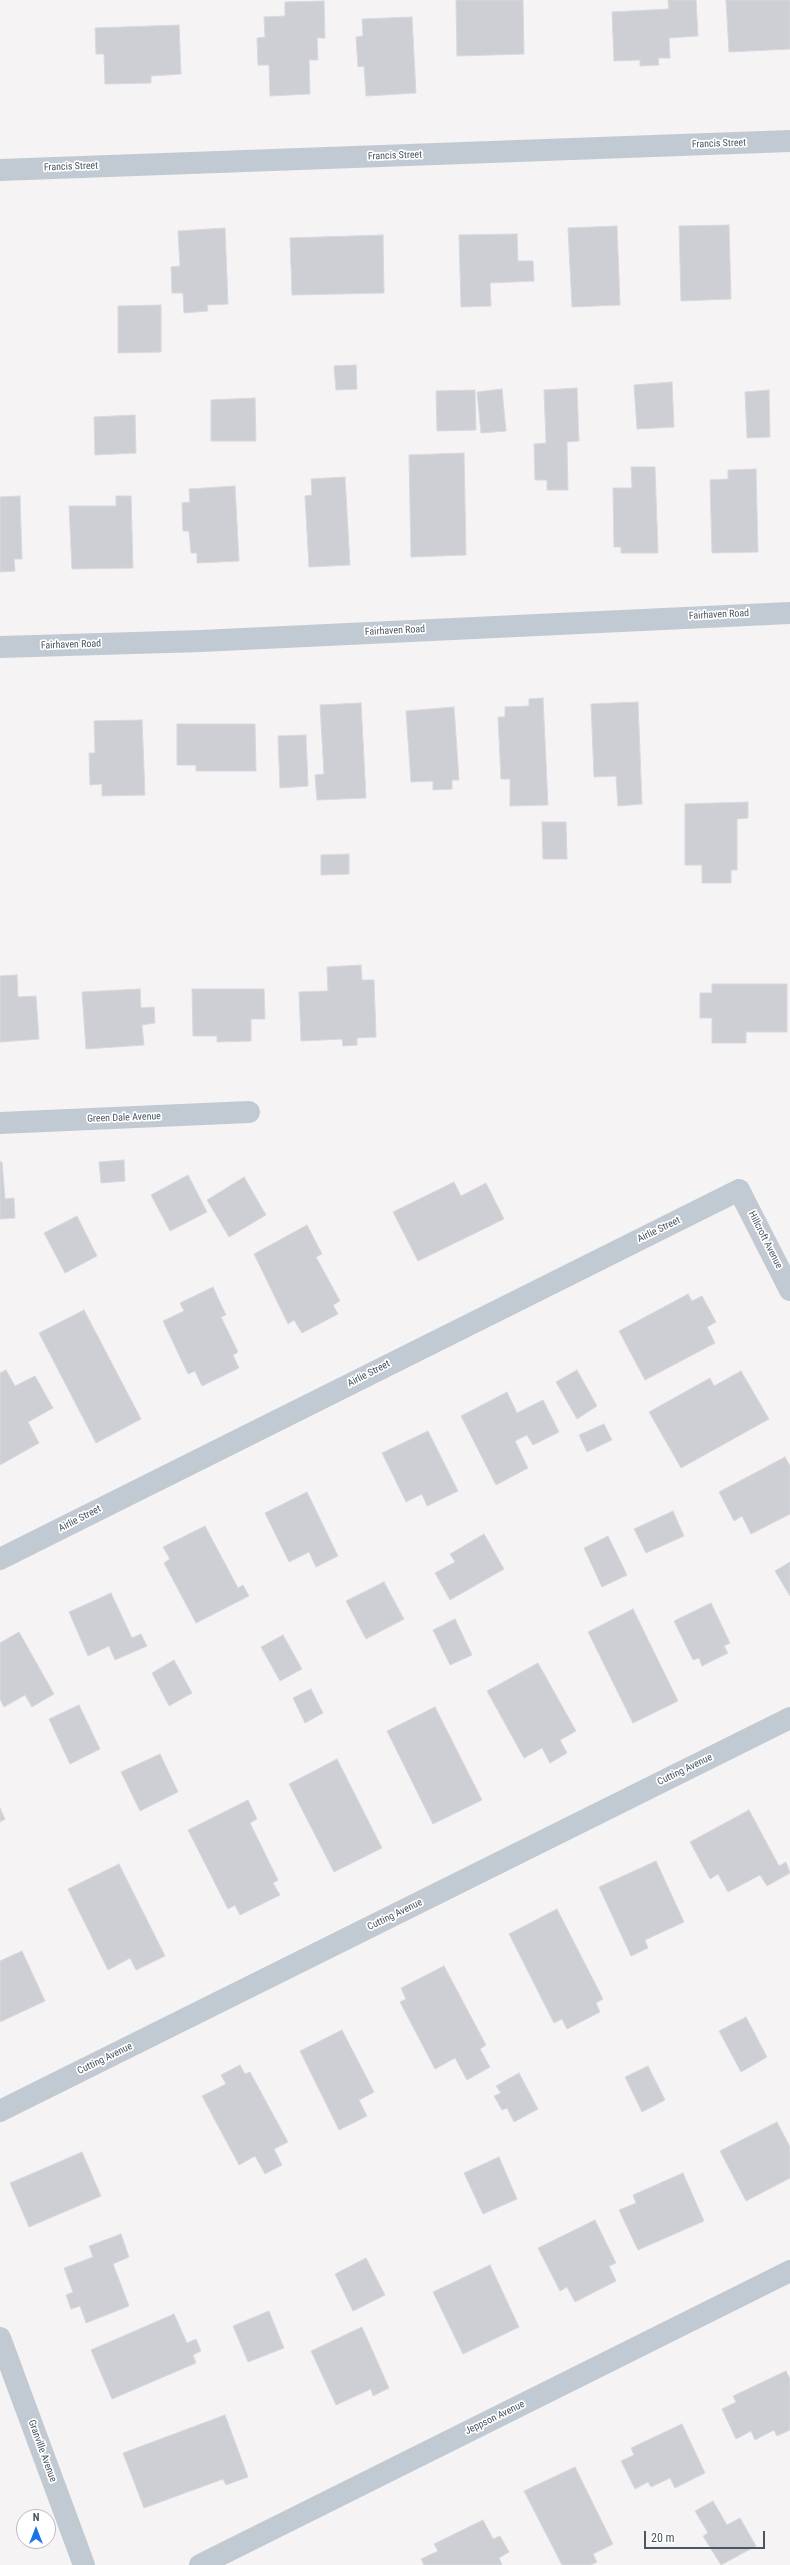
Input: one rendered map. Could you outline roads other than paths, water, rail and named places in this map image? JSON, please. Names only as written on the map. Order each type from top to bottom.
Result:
[{"type":"street","name":"Francis Street","points":[[0,170],[790,141]]},
{"type":"street","name":"Fairhaven Road","points":[[0,647],[201,641],[790,612]]},
{"type":"street","name":"Green Dale Avenue","points":[[0,1123],[248,1112]]},
{"type":"street","name":"Hillcroft Avenue","points":[[739,1190],[790,1290]]},
{"type":"street","name":"Airlie Street","points":[[0,1559],[739,1190]]},
{"type":"street","name":"Cutting Avenue","points":[[0,2111],[790,1718]]},
{"type":"street","name":"Jeppson Avenue","points":[[200,2565],[790,2271]]},
{"type":"street","name":"Granville Avenue","points":[[0,2338],[84,2565]]}]
